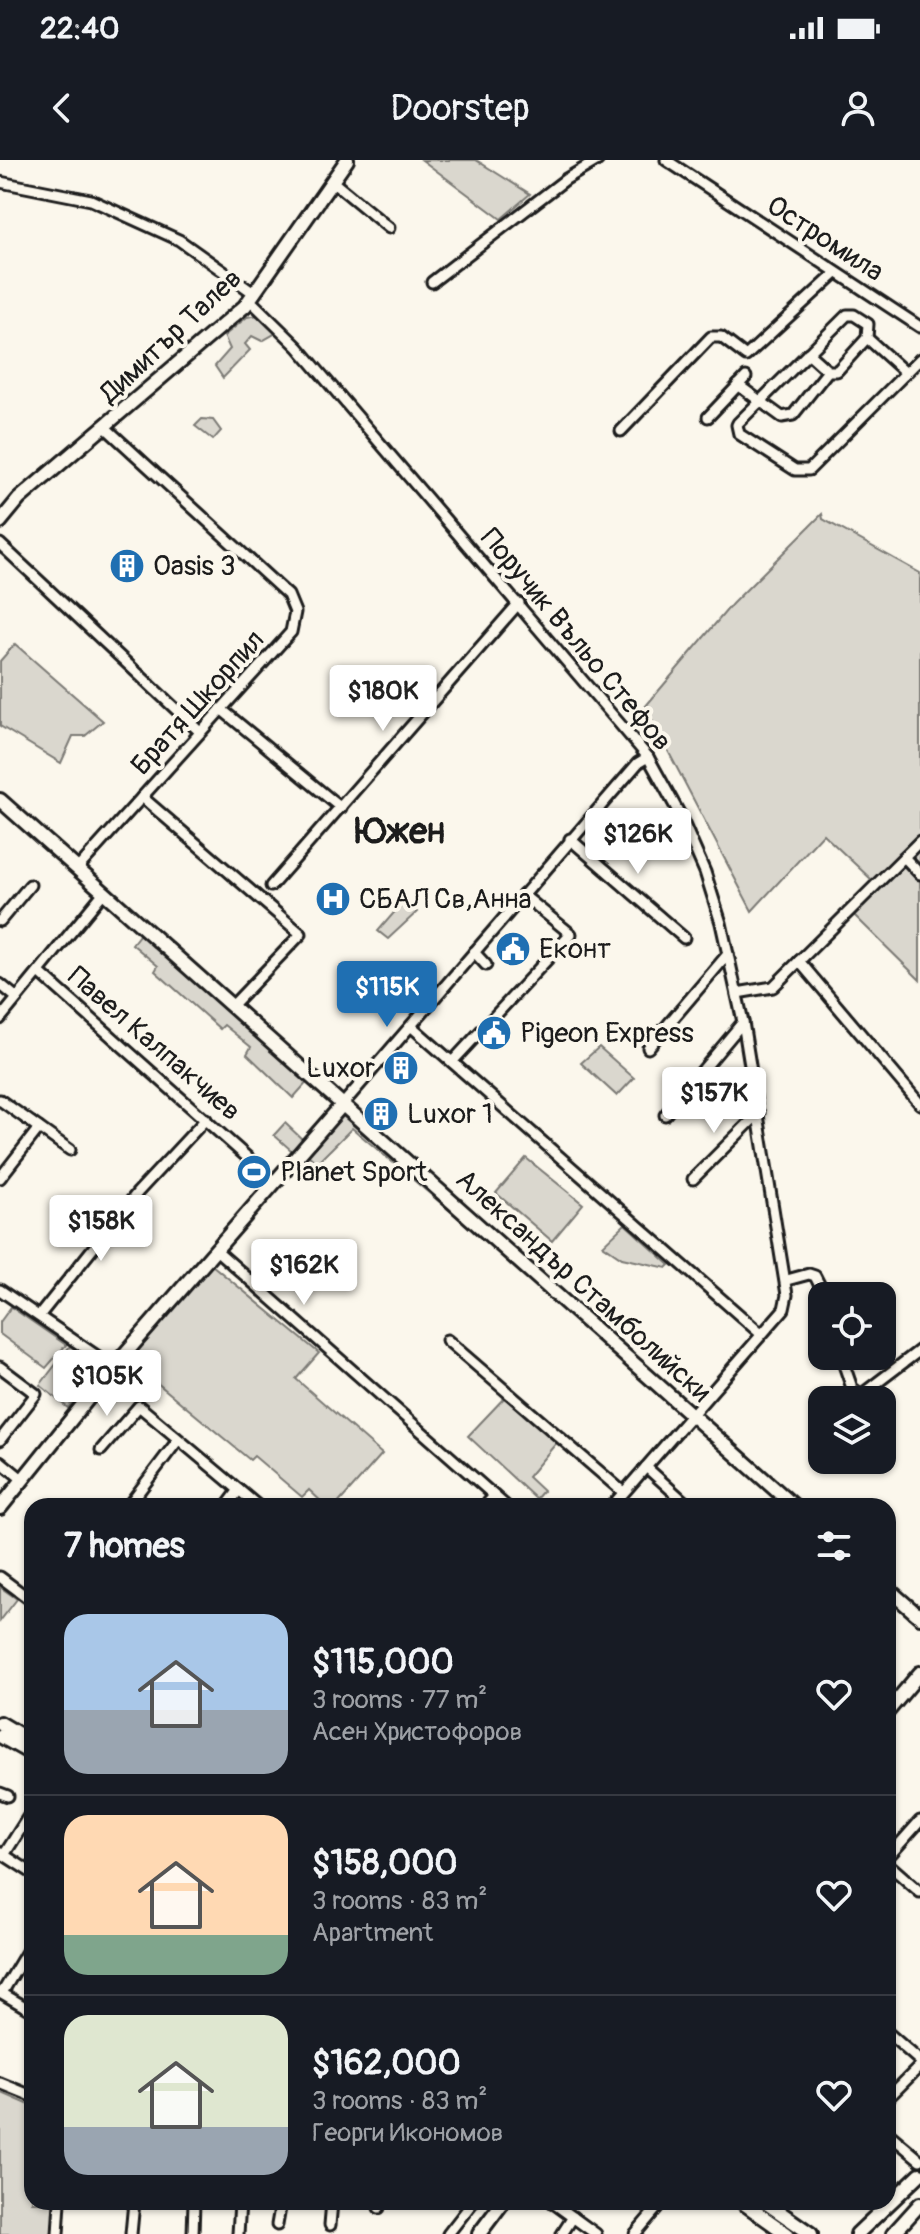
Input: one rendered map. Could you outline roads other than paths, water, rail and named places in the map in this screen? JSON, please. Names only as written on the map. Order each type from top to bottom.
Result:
[{"type":"street","name":"Димитър Талев","points":[[0,522],[19,499],[106,428],[253,297],[347,160]]},
{"type":"street","points":[[432,282],[566,179],[598,160]]},
{"type":"street","name":"Остромила","points":[[666,160],[835,274],[920,327]]},
{"type":"street","points":[[332,181],[389,228]]},
{"type":"street","name":"Поручик Въльо Стефов","points":[[0,182],[91,200],[179,240],[253,297],[519,603],[648,757],[679,813],[705,872],[743,1022],[787,1280],[784,1309],[761,1334]]},
{"type":"street","points":[[621,431],[711,337],[721,337],[746,356],[835,274]]},
{"type":"street","points":[[808,353],[828,371],[837,371],[867,338],[868,324],[854,315],[847,315],[808,353],[738,423],[739,434],[803,472],[809,470],[920,359]]},
{"type":"street","points":[[867,338],[906,373]]},
{"type":"street","points":[[708,417],[742,381],[759,402],[782,417],[793,415],[828,371]]},
{"type":"street","name":"Братя Шкорпил","points":[[106,428],[288,595],[295,612],[291,632],[142,797],[301,934],[232,1006]]},
{"type":"street","points":[[0,544],[200,732]]},
{"type":"street","points":[[271,886],[519,603]]},
{"type":"street","points":[[221,709],[341,808]]},
{"type":"street","points":[[0,1508],[113,1367],[570,839],[638,763],[648,757]]},
{"type":"street","points":[[78,868],[142,797]]},
{"type":"street","name":"Александър Стамболийски","points":[[0,800],[785,1498]]},
{"type":"street","points":[[570,839],[684,938]]},
{"type":"street","points":[[737,993],[773,987],[920,841]]},
{"type":"street","points":[[904,857],[920,874]]},
{"type":"street","points":[[0,921],[30,885]]},
{"type":"street","points":[[0,1019],[104,892]]},
{"type":"street","points":[[452,1062],[571,934],[523,895]]},
{"type":"street","points":[[474,952],[486,965]]},
{"type":"street","points":[[648,1048],[728,954]]},
{"type":"street","points":[[799,961],[920,1104]]},
{"type":"street","name":"Павел Калпакчиев","points":[[39,972],[275,1182]]},
{"type":"street","points":[[0,984],[17,998]]},
{"type":"street","points":[[665,1115],[743,1022]]},
{"type":"street","points":[[411,1026],[761,1334],[618,1498]]},
{"type":"street","points":[[0,1100],[70,1150]]},
{"type":"street","points":[[693,1179],[759,1113]]},
{"type":"street","points":[[39,1316],[138,1192],[206,1119]]},
{"type":"street","points":[[0,1178],[39,1128]]},
{"type":"street","points":[[215,1249],[496,1498]]},
{"type":"street","points":[[787,1280],[809,1274],[815,1276],[818,1282]]},
{"type":"street","points":[[0,1290],[113,1367]]},
{"type":"street","points":[[447,1340],[623,1492]]},
{"type":"street","points":[[896,1368],[920,1350]]},
{"type":"street","points":[[0,1367],[36,1394],[0,1440]]},
{"type":"street","points":[[846,1370],[852,1388],[861,1395],[894,1370]]},
{"type":"street","points":[[101,1450],[139,1406],[248,1498]]},
{"type":"street","points":[[134,1498],[178,1440]]},
{"type":"street","points":[[0,1461],[22,1479]]},
{"type":"street","points":[[646,1467],[680,1498]]},
{"type":"street","points":[[233,1498],[239,1490]]},
{"type":"street","points":[[0,1577],[24,1595]]},
{"type":"street","points":[[896,1596],[920,1617]]},
{"type":"street","points":[[896,1702],[920,1673]]},
{"type":"street","points":[[0,1723],[24,1737]]},
{"type":"street","points":[[0,1736],[24,1750]]},
{"type":"street","points":[[896,1848],[920,1821]]},
{"type":"street","points":[[24,1822],[2,1854],[24,1868]]},
{"type":"street","points":[[896,1871],[920,1892]]},
{"type":"street","points":[[24,1956],[1,1993],[24,2006]]},
{"type":"street","points":[[896,2041],[920,2064],[896,2090]]},
{"type":"street","points":[[0,2083],[24,2093]]},
{"type":"street","points":[[896,2140],[920,2160]]},
{"type":"street","points":[[896,2197],[920,2174]]},
{"type":"street","points":[[893,2234],[920,2204]]},
{"type":"street","points":[[58,2234],[60,2210]]},
{"type":"street","points":[[131,2234],[133,2210]]},
{"type":"street","points":[[193,2234],[194,2210]]},
{"type":"street","points":[[238,2234],[240,2210]]},
{"type":"street","points":[[277,2225],[280,2210]]},
{"type":"street","points":[[330,2225],[331,2210]]},
{"type":"street","points":[[448,2234],[467,2210]]},
{"type":"street","points":[[479,2234],[497,2210]]},
{"type":"street","points":[[563,2210],[596,2234]]},
{"type":"street","points":[[635,2234],[655,2210]]},
{"type":"street","points":[[753,2210],[787,2234]]},
{"type":"street","points":[[776,2210],[811,2234]]},
{"type":"street","points":[[857,2234],[882,2210]]},
{"type":"street","points":[[562,2234],[573,2217]]},
{"type":"place","name":"Oasis 3","points":[[127,566]]},
{"type":"place","name":"СБАЛ Св,Анна","points":[[333,899]]},
{"type":"place","name":"Еконт","points":[[513,949]]},
{"type":"place","name":"Pigeon Express","points":[[494,1033]]},
{"type":"place","name":"Luxor","points":[[401,1068]]},
{"type":"place","name":"Luxor 1","points":[[381,1114]]},
{"type":"place","name":"Planet Sport","points":[[254,1172]]},
{"type":"district","name":"Южен","points":[[400,831]]}]
